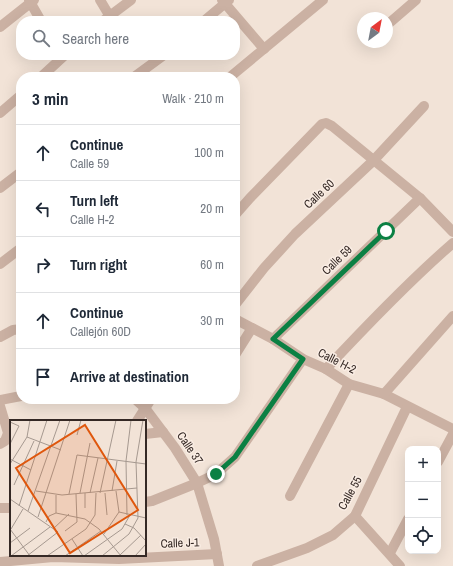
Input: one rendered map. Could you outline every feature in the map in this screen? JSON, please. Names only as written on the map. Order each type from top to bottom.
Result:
[{"type":"street","points":[[100,0],[105,16]]},
{"type":"street","points":[[109,16],[131,0]]},
{"type":"street","points":[[236,72],[323,0]]},
{"type":"street","points":[[393,20],[416,0]]},
{"type":"street","points":[[0,27],[31,1],[38,16]]},
{"type":"street","points":[[209,16],[225,1],[237,16]]},
{"type":"street","points":[[240,19],[264,49]]},
{"type":"street","points":[[46,72],[59,60]]},
{"type":"street","points":[[141,72],[157,60]]},
{"type":"street","points":[[0,113],[16,99]]},
{"type":"street","name":"Calle 60","points":[[240,298],[264,268],[295,234],[373,161],[424,106]]},
{"type":"street","points":[[240,210],[296,150],[326,123],[332,126],[420,198],[453,232]]},
{"type":"street","points":[[0,188],[16,176]]},
{"type":"street","name":"Calle 59","points":[[273,339],[420,198]]},
{"type":"street","points":[[326,369],[426,266],[453,243]]},
{"type":"street","points":[[0,264],[16,252]]},
{"type":"street","points":[[384,394],[453,316]]},
{"type":"street","name":"Calle H-2","points":[[240,322],[273,339],[303,359],[326,369],[349,384],[384,394],[453,429]]},
{"type":"street","points":[[240,347],[252,328]]},
{"type":"street","points":[[0,337],[16,330]]},
{"type":"street","points":[[146,502],[152,501],[197,483],[221,470],[235,457],[303,359]]},
{"type":"street","points":[[290,496],[349,384]]},
{"type":"street","points":[[0,400],[16,397]]},
{"type":"street","name":"Calle 37","points":[[141,404],[163,432],[197,483],[219,566]]},
{"type":"street","points":[[139,420],[148,404]]},
{"type":"street","points":[[0,406],[8,434],[5,441],[0,444]]},
{"type":"street","name":"Calle 55","points":[[257,566],[314,545],[333,535],[355,516],[408,407]]},
{"type":"street","points":[[146,434],[163,432]]},
{"type":"street","points":[[441,456],[453,434]]},
{"type":"street","points":[[355,516],[390,554],[397,565]]},
{"type":"street","points":[[390,554],[405,525]]},
{"type":"street","name":"Calle J-1","points":[[0,562],[119,559],[217,554]]},
{"type":"route","points":[[216,474],[235,457],[303,359],[273,339],[386,231]]}]
